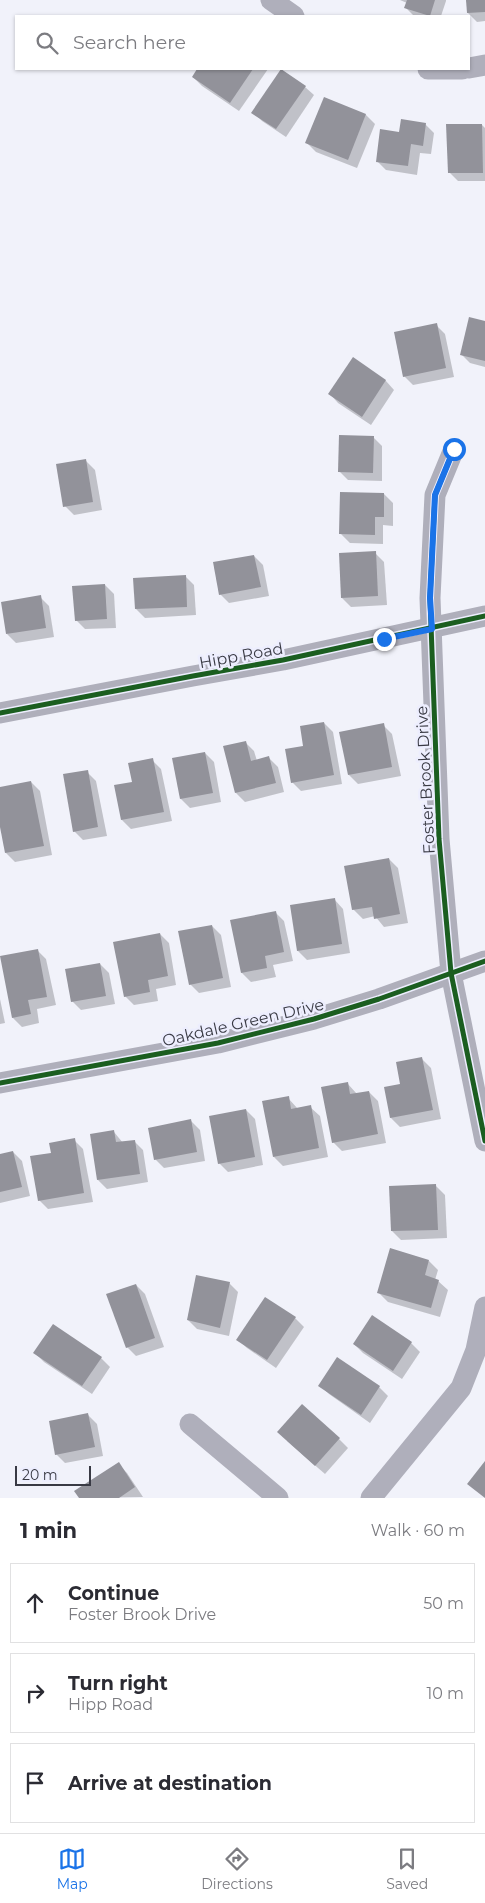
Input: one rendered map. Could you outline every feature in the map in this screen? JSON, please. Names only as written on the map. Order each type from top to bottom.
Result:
[{"type":"street","points":[[271,0],[293,15]]},
{"type":"street","points":[[470,68],[485,65]]},
{"type":"street","name":"Foster Brook Drive","points":[[454,449],[435,495],[430,598],[439,839],[452,973],[485,1141]]},
{"type":"street","name":"Hipp Road","points":[[0,713],[283,660],[485,616]]},
{"type":"street","name":"Oakdale Green Drive","points":[[0,1083],[218,1043],[314,1019],[485,962]]},
{"type":"street","points":[[371,1498],[461,1388],[476,1350],[485,1307]]},
{"type":"street","points":[[190,1424],[278,1498]]},
{"type":"building","points":[[407,0],[435,0],[430,15],[404,8]]},
{"type":"building","points":[[466,0],[485,0],[485,12],[467,13]]},
{"type":"building","points":[[196,70],[252,70],[230,103],[192,77]]},
{"type":"building","points":[[280,70],[306,86],[276,129],[251,113]]},
{"type":"building","points":[[324,97],[366,114],[348,160],[305,143]]},
{"type":"building","points":[[401,119],[426,123],[423,146],[411,144],[408,166],[376,162],[380,129],[399,132]]},
{"type":"building","points":[[446,124],[482,124],[483,173],[448,173]]},
{"type":"building","points":[[469,317],[485,321],[485,361],[460,355]]},
{"type":"building","points":[[437,323],[446,368],[403,377],[394,332]]},
{"type":"building","points":[[353,357],[386,380],[362,417],[328,394]]},
{"type":"building","points":[[339,435],[374,436],[373,473],[338,472]]},
{"type":"building","points":[[86,459],[93,502],[63,507],[56,464]]},
{"type":"building","points":[[340,492],[384,493],[384,517],[375,517],[375,535],[339,534]]},
{"type":"building","points":[[376,551],[378,596],[341,598],[339,553]]},
{"type":"building","points":[[254,555],[261,587],[219,595],[213,562]]},
{"type":"building","points":[[186,575],[187,607],[135,609],[133,578]]},
{"type":"building","points":[[105,584],[107,619],[75,621],[72,586]]},
{"type":"building","points":[[41,595],[46,628],[6,634],[1,602]]},
{"type":"building","points":[[324,722],[334,775],[291,783],[285,749],[303,746],[300,726]]},
{"type":"building","points":[[384,723],[392,767],[348,775],[339,732]]},
{"type":"building","points":[[246,741],[251,761],[269,756],[276,783],[235,793],[223,746]]},
{"type":"building","points":[[205,752],[213,793],[180,799],[172,758]]},
{"type":"building","points":[[153,758],[164,812],[121,820],[114,785],[132,782],[128,763]]},
{"type":"building","points":[[88,770],[98,827],[73,832],[63,774]]},
{"type":"building","points":[[31,781],[44,846],[5,853],[0,827],[0,787]]},
{"type":"building","points":[[389,858],[400,914],[374,919],[372,907],[352,910],[344,866]]},
{"type":"building","points":[[335,898],[342,944],[297,951],[290,905]]},
{"type":"building","points":[[276,911],[284,952],[265,956],[267,968],[241,973],[230,920]]},
{"type":"building","points":[[212,925],[223,978],[189,985],[178,931]]},
{"type":"building","points":[[160,933],[168,976],[148,980],[150,992],[124,997],[113,942]]},
{"type":"building","points":[[38,949],[47,997],[28,1000],[31,1014],[12,1018],[0,956]]},
{"type":"building","points":[[100,963],[106,996],[71,1002],[65,969]]},
{"type":"building","points":[[422,1057],[433,1110],[390,1118],[384,1087],[400,1084],[396,1062]]},
{"type":"building","points":[[348,1082],[350,1094],[369,1091],[378,1134],[332,1143],[321,1087]]},
{"type":"building","points":[[289,1096],[291,1109],[311,1105],[319,1148],[273,1157],[262,1101]]},
{"type":"building","points":[[246,1109],[255,1157],[218,1164],[209,1116]]},
{"type":"building","points":[[191,1119],[197,1152],[154,1160],[148,1128]]},
{"type":"building","points":[[114,1130],[116,1142],[135,1140],[140,1174],[97,1180],[90,1134]]},
{"type":"building","points":[[75,1138],[84,1193],[38,1201],[30,1156],[51,1153],[49,1143]]},
{"type":"building","points":[[13,1151],[22,1187],[0,1192],[0,1154]]},
{"type":"building","points":[[436,1184],[438,1230],[391,1231],[389,1186]]},
{"type":"building","points":[[390,1248],[429,1260],[425,1275],[439,1280],[431,1308],[377,1293]]},
{"type":"building","points":[[196,1275],[230,1282],[220,1328],[187,1320]]},
{"type":"building","points":[[136,1284],[155,1338],[126,1348],[106,1294]]},
{"type":"building","points":[[265,1297],[296,1317],[267,1360],[236,1340]]},
{"type":"building","points":[[372,1315],[412,1342],[393,1371],[353,1344]]},
{"type":"building","points":[[53,1324],[102,1357],[82,1386],[33,1353]]},
{"type":"building","points":[[337,1357],[380,1386],[361,1415],[318,1386]]},
{"type":"building","points":[[302,1404],[340,1438],[315,1466],[277,1432]]},
{"type":"building","points":[[88,1413],[95,1447],[55,1455],[49,1421]]},
{"type":"building","points":[[485,1461],[485,1498],[467,1484]]},
{"type":"building","points":[[119,1462],[135,1487],[119,1498],[79,1498],[74,1491]]},
{"type":"cycle path","points":[[454,449],[435,495],[430,598],[439,839],[451,973],[485,1141]]},
{"type":"cycle path","points":[[0,713],[283,660],[485,616]]},
{"type":"cycle path","points":[[0,1083],[218,1043],[314,1019],[379,999],[485,961]]},
{"type":"route","points":[[384,639],[432,629],[430,598],[435,495],[454,449]]}]
